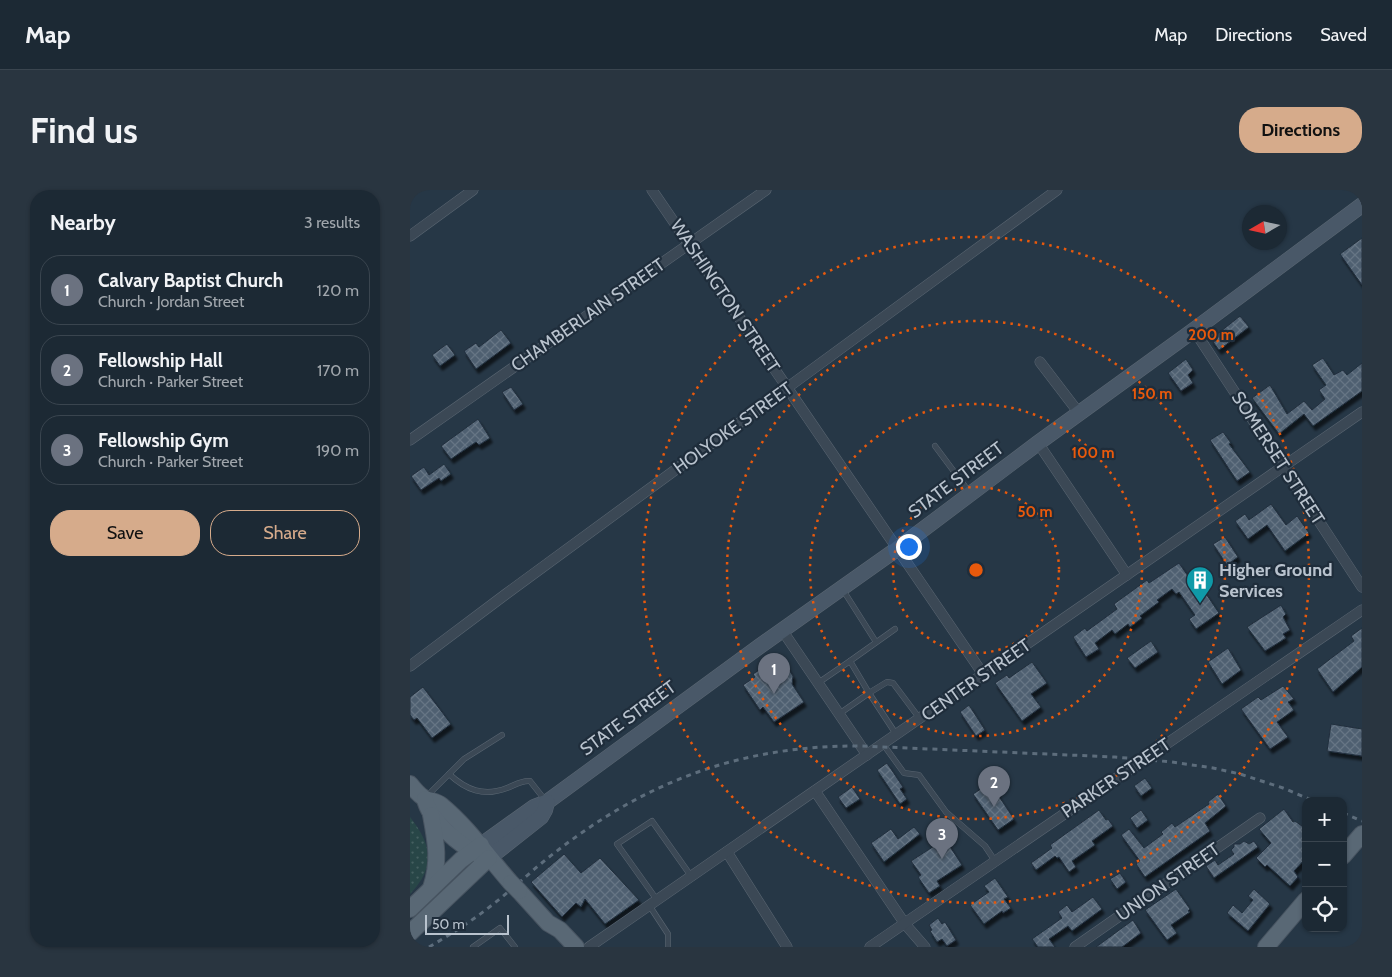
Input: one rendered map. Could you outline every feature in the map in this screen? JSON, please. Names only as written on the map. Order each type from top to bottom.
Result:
[{"type":"main road","name":"STATE STREET","points":[[410,909],[430,890],[481,852],[541,817],[547,802],[782,630],[898,548],[1362,205]]},
{"type":"main road","points":[[410,784],[425,799],[431,815],[438,856],[430,890]]},
{"type":"main road","points":[[425,799],[441,805],[481,852],[548,922],[560,930],[576,947]]},
{"type":"main road","points":[[431,815],[458,842],[481,852]]},
{"type":"main road","points":[[1347,851],[1362,834]]},
{"type":"main road","name":"STATE STREET","points":[[410,933],[481,852]]},
{"type":"main road","points":[[1266,947],[1302,905]]},
{"type":"main road","points":[[548,922],[553,936],[561,947]]},
{"type":"street","points":[[410,236],[473,190]]},
{"type":"street","name":"WASHINGTON STREET","points":[[652,190],[984,674]]},
{"type":"street","name":"CHAMBERLAIN STREET","points":[[410,440],[766,190]]},
{"type":"street","name":"HOLYOKE STREET","points":[[410,666],[1057,190]]},
{"type":"street","name":"SOMERSET STREET","points":[[1194,330],[1362,587]]},
{"type":"street","points":[[1040,362],[1079,414]]},
{"type":"street","name":"CENTER STREET","points":[[589,947],[1362,412]]},
{"type":"street","points":[[1038,443],[1127,575]]},
{"type":"street","name":"PARKER STREET","points":[[870,947],[1362,610]]},
{"type":"street","points":[[782,630],[867,755]]},
{"type":"street","points":[[815,791],[905,924],[924,947]]},
{"type":"street","name":"UNION STREET","points":[[1076,947],[1260,818]]},
{"type":"street","points":[[727,852],[787,947]]},
{"type":"lane","points":[[935,446],[970,494]]},
{"type":"lane","points":[[841,588],[876,642]]},
{"type":"lane","points":[[818,683],[895,630]]},
{"type":"lane","points":[[850,660],[897,734]]},
{"type":"lane","points":[[839,714],[887,682],[893,683],[920,718]]},
{"type":"lane","points":[[425,799],[469,755],[502,735]]},
{"type":"lane","points":[[883,744],[904,773],[920,775],[946,812],[985,846],[996,861]]},
{"type":"lane","points":[[449,774],[463,786],[482,792],[494,792],[524,781],[530,781],[547,802]]},
{"type":"lane","points":[[668,947],[668,934],[653,903],[617,844],[652,821],[691,876]]},
{"type":"lane","points":[[474,947],[500,928],[514,947]]},
{"type":"green space","points":[[410,817],[423,837],[428,856],[424,875],[410,894]]},
{"type":"building","points":[[1362,238],[1362,285],[1340,254]]},
{"type":"building","points":[[1240,316],[1249,327],[1219,350],[1211,339]]},
{"type":"building","points":[[501,330],[511,343],[476,369],[464,351],[476,343],[479,347]]},
{"type":"building","points":[[447,344],[455,355],[440,366],[432,355]]},
{"type":"building","points":[[1323,358],[1334,375],[1343,370],[1347,375],[1362,363],[1362,391],[1313,426],[1304,414],[1279,434],[1252,398],[1270,385],[1287,414],[1304,401],[1312,410],[1325,399],[1319,390],[1326,385],[1312,365]]},
{"type":"building","points":[[1186,359],[1193,370],[1188,375],[1193,383],[1181,391],[1168,373]]},
{"type":"building","points":[[511,387],[523,404],[514,410],[502,392]]},
{"type":"building","points":[[478,419],[490,438],[479,445],[476,442],[451,459],[441,446]]},
{"type":"building","points":[[1223,432],[1231,443],[1229,444],[1250,472],[1237,481],[1210,440]]},
{"type":"building","points":[[444,464],[451,474],[441,481],[439,478],[421,490],[411,476],[424,467],[429,475]]},
{"type":"building","points":[[1271,504],[1286,525],[1297,516],[1309,533],[1285,551],[1267,525],[1248,539],[1235,521],[1245,514],[1249,520]]},
{"type":"building","points":[[1225,537],[1238,557],[1227,565],[1213,544]]},
{"type":"building","points":[[1179,563],[1188,576],[1192,573],[1219,613],[1196,629],[1189,619],[1195,615],[1179,592],[1176,594],[1172,589],[1157,600],[1159,602],[1140,616],[1142,618],[1130,627],[1128,624],[1115,634],[1112,630],[1095,643],[1099,649],[1086,657],[1073,637],[1085,628],[1087,631],[1117,609],[1114,604],[1147,580],[1149,583]]},
{"type":"building","points":[[1281,605],[1286,614],[1283,617],[1290,630],[1283,634],[1286,638],[1265,651],[1247,627]]},
{"type":"building","points":[[1362,628],[1362,667],[1333,692],[1317,669],[1354,641],[1351,636]]},
{"type":"building","points":[[1151,641],[1158,652],[1135,668],[1127,658]]},
{"type":"building","points":[[1228,648],[1241,670],[1222,684],[1208,662]]},
{"type":"building","points":[[1032,662],[1047,683],[1031,694],[1041,707],[1022,721],[995,683],[1007,675],[1009,678]]},
{"type":"building","points":[[768,664],[773,671],[779,666],[788,668],[793,676],[792,684],[804,702],[774,722],[763,707],[760,710],[743,685],[755,677],[753,674]]},
{"type":"building","points":[[1283,686],[1294,699],[1288,702],[1294,710],[1277,722],[1288,737],[1270,749],[1241,709],[1258,697],[1261,700]]},
{"type":"building","points":[[423,687],[451,724],[432,738],[417,718],[414,720],[410,715],[410,697]]},
{"type":"building","points":[[969,705],[985,730],[976,736],[960,712]]},
{"type":"building","points":[[1331,724],[1362,729],[1362,756],[1327,751]]},
{"type":"building","points":[[887,763],[903,787],[900,789],[907,799],[900,804],[877,770]]},
{"type":"building","points":[[1145,778],[1152,788],[1141,796],[1134,786]]},
{"type":"building","points":[[990,783],[1014,819],[998,830],[973,794]]},
{"type":"building","points":[[852,787],[860,799],[846,808],[838,797]]},
{"type":"building","points":[[1218,794],[1226,806],[1205,823],[1210,831],[1145,877],[1136,864],[1140,861],[1121,835],[1129,829],[1144,848],[1163,834],[1161,832],[1172,823],[1175,827],[1209,804],[1208,802]]},
{"type":"building","points":[[1284,809],[1293,822],[1295,821],[1302,826],[1302,862],[1294,871],[1298,877],[1290,886],[1267,865],[1265,867],[1256,858],[1271,843],[1259,829]]},
{"type":"building","points":[[1099,810],[1113,826],[1092,841],[1095,845],[1072,861],[1076,867],[1069,872],[1059,857],[1055,856],[1036,870],[1031,863],[1052,848],[1050,845]]},
{"type":"building","points":[[1141,810],[1148,820],[1137,828],[1130,818]]},
{"type":"building","points":[[914,827],[920,834],[884,862],[871,843],[891,829],[898,839]]},
{"type":"building","points":[[945,839],[962,865],[937,881],[940,886],[929,893],[918,877],[921,875],[911,861]]},
{"type":"building","points":[[1244,841],[1249,844],[1254,841],[1258,847],[1214,878],[1206,866],[1215,860],[1218,865],[1234,854],[1231,850],[1234,844],[1240,844]]},
{"type":"building","points":[[564,854],[581,873],[600,858],[639,900],[605,924],[585,899],[581,907],[576,903],[562,917],[531,882]]},
{"type":"building","points":[[1120,873],[1126,882],[1117,889],[1110,879]]},
{"type":"building","points":[[995,878],[1008,897],[1004,899],[1011,908],[1003,913],[1002,911],[984,924],[970,905],[989,892],[984,886]]},
{"type":"building","points":[[1176,889],[1190,909],[1188,911],[1190,912],[1171,925],[1177,933],[1167,940],[1145,910]]},
{"type":"building","points":[[1254,889],[1270,904],[1248,931],[1227,913],[1233,905],[1242,913],[1253,900],[1248,896]]},
{"type":"building","points":[[1093,897],[1102,909],[1072,931],[1068,926],[1049,939],[1055,947],[1038,947],[1032,939],[1062,918],[1058,912],[1067,905],[1072,912]]},
{"type":"building","points":[[938,918],[942,924],[945,922],[956,940],[947,946],[942,939],[937,942],[930,931],[932,930],[929,925]]},
{"type":"building","points":[[1133,920],[1141,933],[1122,947],[1096,947]]},
{"type":"railway","points":[[429,947],[500,899],[538,866],[588,828],[624,806],[660,787],[697,772],[736,760],[776,752],[817,747],[861,746],[1115,757],[1213,768],[1240,774],[1304,797]]},
{"type":"railway","points":[[1347,815],[1362,821]]},
{"type":"place","name":"Higher Ground Services","points":[[1200,604]]},
{"type":"place","name":"Calvary Baptist Church","points":[[774,694]]},
{"type":"place","name":"Fellowship Hall","points":[[994,807]]},
{"type":"place","name":"Fellowship Gym","points":[[942,859]]}]
